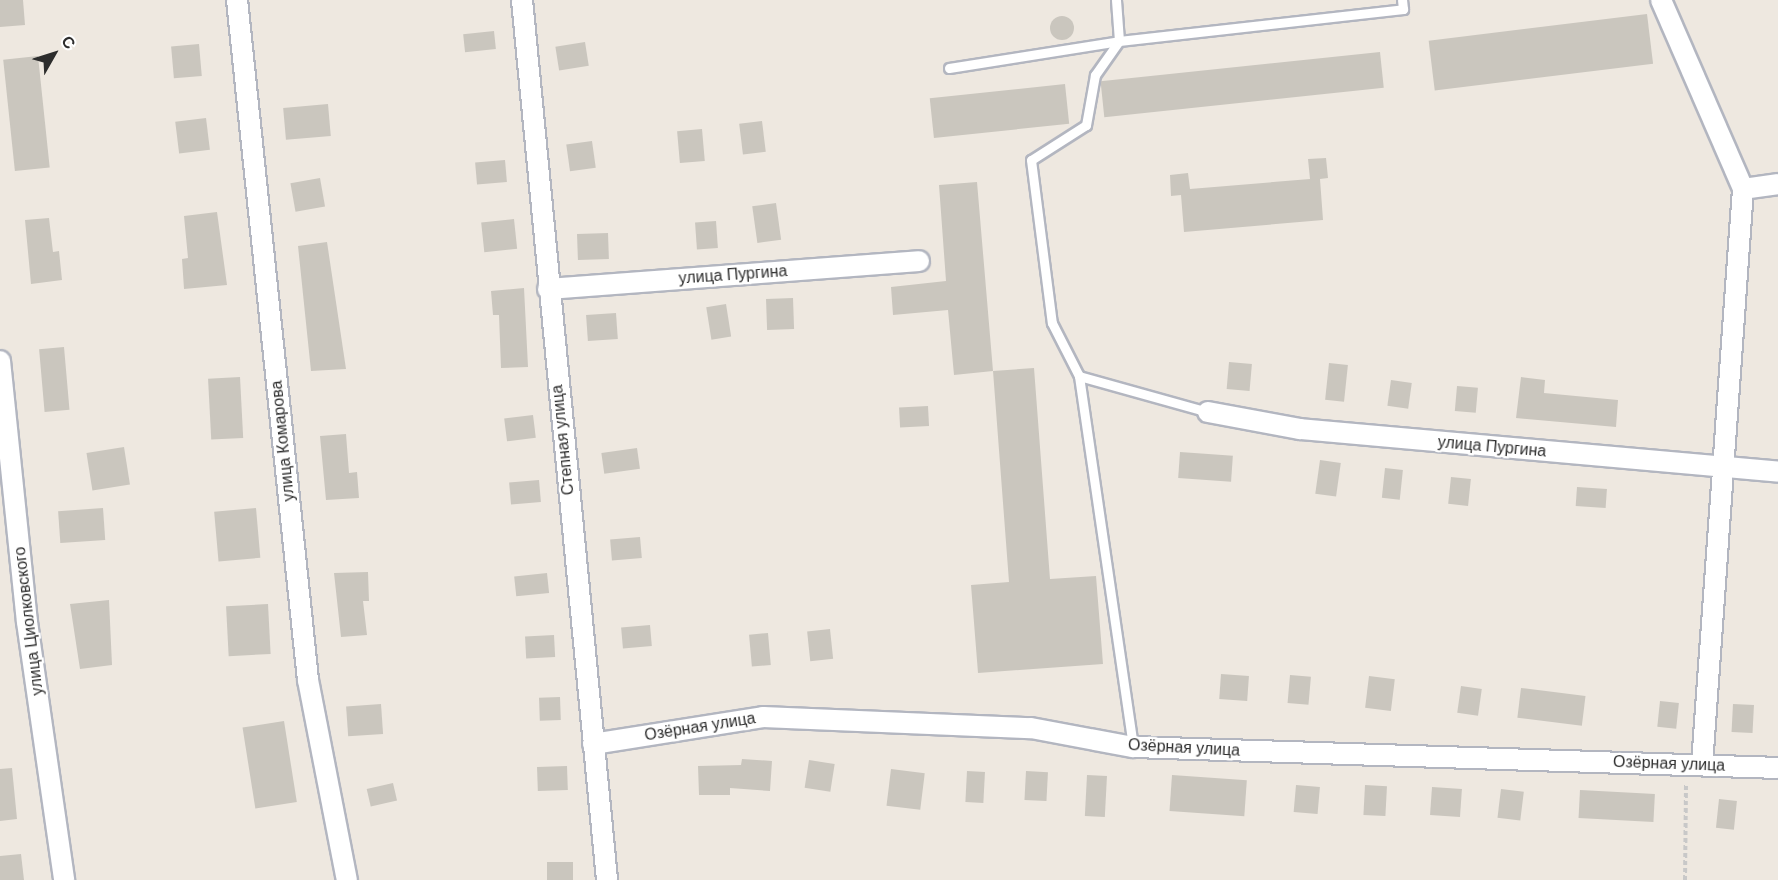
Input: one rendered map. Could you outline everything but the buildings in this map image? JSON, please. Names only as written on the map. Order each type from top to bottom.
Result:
[{"type":"street","name":"улица Комарова","points":[[237,0],[308,680],[347,880]]},
{"type":"street","name":"Степная улица","points":[[522,0],[548,289],[607,880]]},
{"type":"street","points":[[1661,0],[1743,189],[1726,467],[1694,765]]},
{"type":"street","points":[[1743,189],[1778,184]]},
{"type":"street","name":"улица Пургина","points":[[548,289],[919,261]]},
{"type":"street","name":"улица Циолковского","points":[[0,362],[27,622],[64,880]]},
{"type":"street","name":"улица Пургина","points":[[1208,411],[1322,431],[1778,472]]},
{"type":"street","name":"Озёрная улица","points":[[593,744],[763,717],[1031,728],[1133,747],[1778,768]]},
{"type":"lane","points":[[1116,0],[1119,41],[1095,75],[1086,125],[1031,160],[1052,323],[1079,376],[1133,747]]},
{"type":"lane","points":[[949,68],[1119,41],[1403,9],[1402,0]]},
{"type":"lane","points":[[1079,376],[1208,411]]},
{"type":"path","points":[[1685,880],[1694,765]]}]
